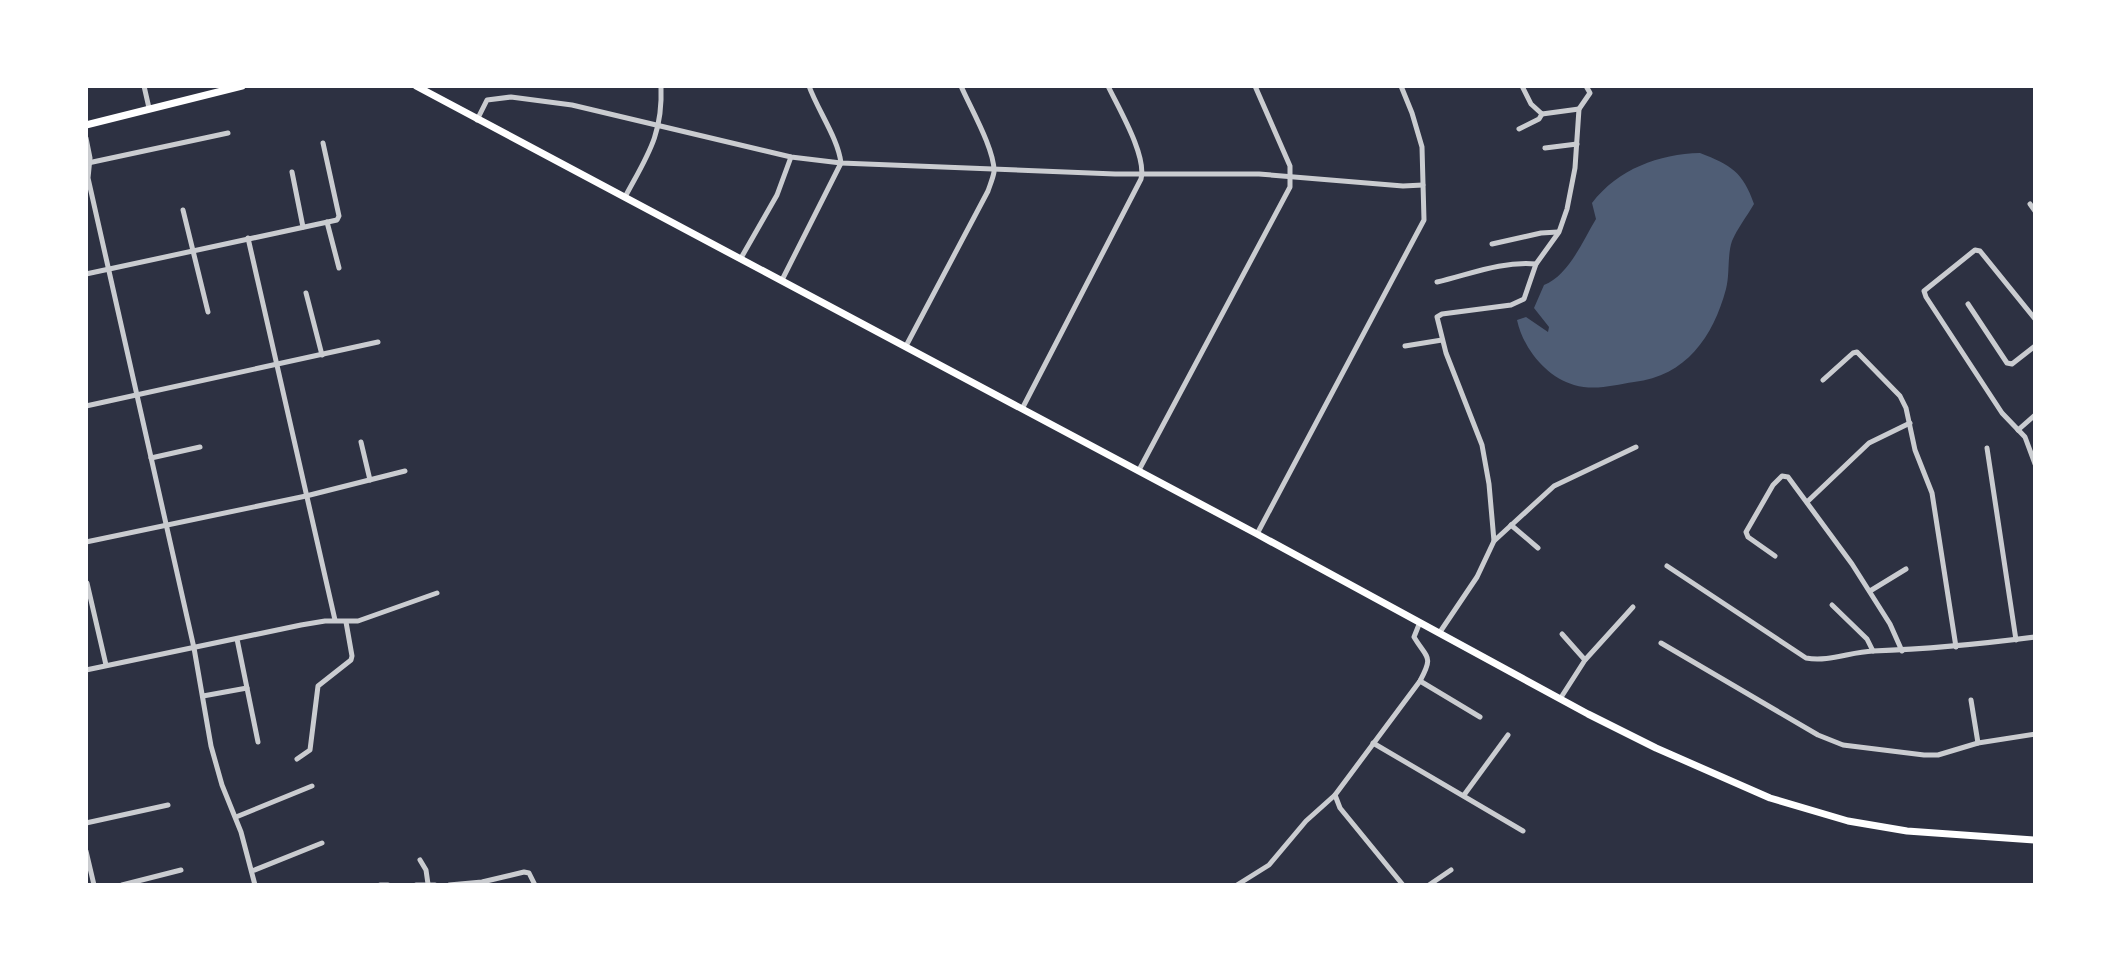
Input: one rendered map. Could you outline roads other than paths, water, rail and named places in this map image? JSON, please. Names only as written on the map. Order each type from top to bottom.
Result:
[{"type":"main road","points":[[86,125],[242,86]]},
{"type":"main road","points":[[416,86],[1656,748],[1740,786],[1819,814],[1907,831],[2035,840]]},
{"type":"street","points":[[144,86],[149,108]]},
{"type":"street","points":[[625,197],[656,139],[660,125],[661,86]]},
{"type":"street","points":[[782,280],[841,163],[840,151],[819,113],[809,86]]},
{"type":"street","points":[[906,346],[988,191],[994,169],[961,86]]},
{"type":"street","points":[[1022,409],[1143,172],[1136,148],[1108,86]]},
{"type":"street","points":[[1139,470],[1284,201],[1292,177],[1286,154],[1255,86]]},
{"type":"street","points":[[1257,534],[1424,220],[1418,131],[1401,86]]},
{"type":"street","points":[[1522,86],[1531,104],[1542,114],[1579,109]]},
{"type":"street","points":[[1494,541],[1482,445],[1442,340],[1437,317],[1524,299],[1536,264],[1559,232],[1573,189],[1579,109],[1590,93],[1586,86]]},
{"type":"street","points":[[477,120],[487,100],[511,97],[603,110],[791,157],[841,163],[1115,174],[1143,172],[1292,177],[1423,185]]},
{"type":"street","points":[[1519,129],[1539,119],[1542,114]]},
{"type":"street","points":[[88,163],[228,133]]},
{"type":"street","points":[[86,138],[88,178],[194,648],[214,760],[236,817],[255,885]]},
{"type":"street","points":[[86,274],[337,220],[339,216],[323,143]]},
{"type":"street","points":[[1545,148],[1577,144]]},
{"type":"street","points":[[741,258],[777,195],[791,157]]},
{"type":"street","points":[[292,172],[303,227]]},
{"type":"street","points":[[2030,204],[2035,211]]},
{"type":"street","points":[[183,210],[208,312]]},
{"type":"street","points":[[327,222],[339,268]]},
{"type":"street","points":[[1492,244],[1559,232]]},
{"type":"street","points":[[248,238],[335,620]]},
{"type":"street","points":[[2035,319],[1980,251],[1975,250],[1924,291],[2002,413],[2030,448],[2035,464]]},
{"type":"street","points":[[1437,282],[1484,267],[1536,264]]},
{"type":"street","points":[[306,293],[322,355]]},
{"type":"street","points":[[1968,304],[2007,363],[2012,364],[2035,346]]},
{"type":"street","points":[[1405,346],[1442,340]]},
{"type":"street","points":[[86,406],[378,342]]},
{"type":"street","points":[[1823,380],[1857,352],[1900,396],[1906,408],[1915,450],[1932,493],[1956,647]]},
{"type":"street","points":[[2018,430],[2035,415]]},
{"type":"street","points":[[1807,502],[1869,443],[1910,423]]},
{"type":"street","points":[[361,442],[370,480]]},
{"type":"street","points":[[151,458],[200,447]]},
{"type":"street","points":[[1440,632],[1477,577],[1494,541],[1554,486],[1636,447]]},
{"type":"street","points":[[1987,448],[2016,640]]},
{"type":"street","points":[[86,542],[306,496],[405,471]]},
{"type":"street","points":[[1775,556],[1748,537],[1746,532],[1777,478],[1788,477],[1870,591],[1898,638],[1902,651]]},
{"type":"street","points":[[1511,525],[1538,548]]},
{"type":"street","points":[[1667,566],[1806,658],[1818,660],[1873,651],[1956,647],[2035,637]]},
{"type":"street","points":[[1870,591],[1906,569]]},
{"type":"street","points":[[87,583],[106,665]]},
{"type":"street","points":[[86,670],[301,625],[335,620],[358,621],[437,593]]},
{"type":"street","points":[[1832,605],[1867,639],[1873,651]]},
{"type":"street","points":[[1560,699],[1585,660],[1633,607]]},
{"type":"street","points":[[1237,885],[1269,865],[1306,821],[1335,795],[1420,681],[1430,661],[1414,637],[1420,621]]},
{"type":"street","points":[[297,759],[310,750],[318,686],[351,660],[346,622]]},
{"type":"street","points":[[1562,634],[1585,660]]},
{"type":"street","points":[[237,639],[258,742]]},
{"type":"street","points":[[1661,643],[1834,742],[1938,755],[1978,743],[2035,734]]},
{"type":"street","points":[[1420,681],[1480,717]]},
{"type":"street","points":[[203,696],[247,688]]},
{"type":"street","points":[[1971,700],[1978,743]]},
{"type":"street","points":[[1464,795],[1508,735]]},
{"type":"street","points":[[1373,743],[1523,831]]},
{"type":"street","points":[[236,817],[312,786]]},
{"type":"street","points":[[1335,795],[1340,808],[1403,885]]},
{"type":"street","points":[[86,823],[168,805]]},
{"type":"street","points":[[252,871],[322,843]]},
{"type":"street","points":[[86,851],[94,885]]},
{"type":"street","points":[[420,860],[426,870],[428,884]]},
{"type":"street","points":[[122,885],[181,870]]},
{"type":"street","points":[[1429,885],[1451,870]]},
{"type":"street","points":[[449,885],[482,882],[524,872],[529,873],[535,885]]},
{"type":"street","points":[[380,885],[388,885]]},
{"type":"street","points":[[416,885],[435,885]]},
{"type":"water","points":[[1700,153],[1734,171],[1745,184],[1754,204],[1732,241],[1726,289],[1705,338],[1683,363],[1652,378],[1589,387],[1574,385],[1554,375],[1530,351],[1517,320],[1526,317],[1548,332],[1549,327],[1534,308],[1544,285],[1568,266],[1596,219],[1592,203],[1614,181],[1640,166],[1669,156]]}]
